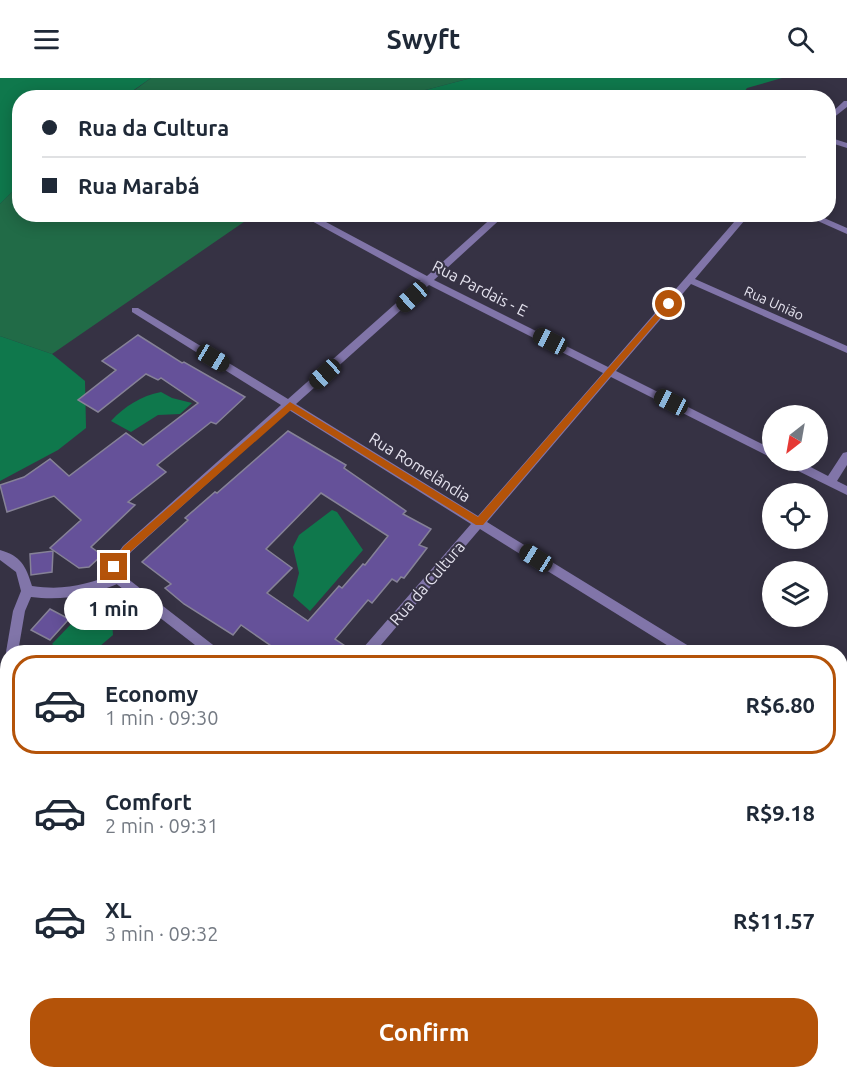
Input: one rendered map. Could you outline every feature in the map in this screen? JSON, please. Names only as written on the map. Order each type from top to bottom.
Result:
[{"type":"street","name":"Rua Pardais - E","points":[[318,222],[429,281],[762,449]]},
{"type":"street","points":[[27,591],[58,596],[89,590],[116,572],[127,549],[493,222]]},
{"type":"street","name":"Rua da Cultura","points":[[373,645],[739,222]]},
{"type":"street","points":[[825,222],[847,231]]},
{"type":"street","name":"Rua União","points":[[690,280],[847,350]]},
{"type":"street","name":"Rua Romelândia","points":[[135,310],[677,645]]},
{"type":"street","points":[[830,483],[847,456]]},
{"type":"street","points":[[807,471],[847,491]]},
{"type":"street","points":[[0,555],[7,557],[21,570],[27,591],[19,611],[13,645]]},
{"type":"street","points":[[116,572],[205,645]]},
{"type":"green space","points":[[0,78],[151,78],[134,90],[12,90],[12,192],[0,204]]},
{"type":"green space","points":[[151,78],[471,78],[426,90],[135,90]]},
{"type":"green space","points":[[471,78],[782,78],[746,90],[426,90]]},
{"type":"green space","points":[[12,192],[12,222],[244,222],[52,354],[0,336],[0,204]]},
{"type":"green space","points":[[0,336],[52,354],[85,381],[86,428],[58,450],[0,481]]},
{"type":"green space","points":[[161,392],[172,398],[192,403],[180,414],[158,415],[131,432],[111,421],[134,402]]},
{"type":"green space","points":[[332,510],[337,512],[363,550],[310,611],[293,596],[299,573],[293,547],[299,535]]},
{"type":"green space","points":[[94,600],[111,608],[113,635],[101,645],[53,645],[73,622],[67,610]]},
{"type":"building","points":[[138,335],[182,363],[184,362],[245,397],[216,424],[211,422],[157,465],[166,472],[128,502],[135,505],[91,547],[102,555],[89,567],[79,568],[50,548],[81,520],[54,496],[7,512],[0,485],[24,477],[50,459],[69,476],[126,433],[143,445],[198,403],[161,378],[158,380],[146,374],[98,412],[78,400],[116,370],[102,361]]},
{"type":"building","points":[[288,431],[346,465],[344,468],[406,511],[403,514],[431,529],[419,545],[427,548],[404,578],[401,577],[397,582],[392,579],[372,603],[368,600],[335,639],[344,645],[270,645],[241,625],[233,635],[184,604],[165,588],[171,584],[142,562],[188,520],[185,518],[215,492],[217,493]],"holes":[[[321,493],[388,536],[365,565],[363,564],[342,588],[339,586],[308,621],[267,593],[292,568],[266,549]]]},
{"type":"building","points":[[53,551],[52,572],[31,575],[30,554]]},
{"type":"building","points":[[50,609],[69,619],[50,640],[31,630]]},
{"type":"route","points":[[114,567],[127,549],[290,405],[479,523],[669,304]]}]
